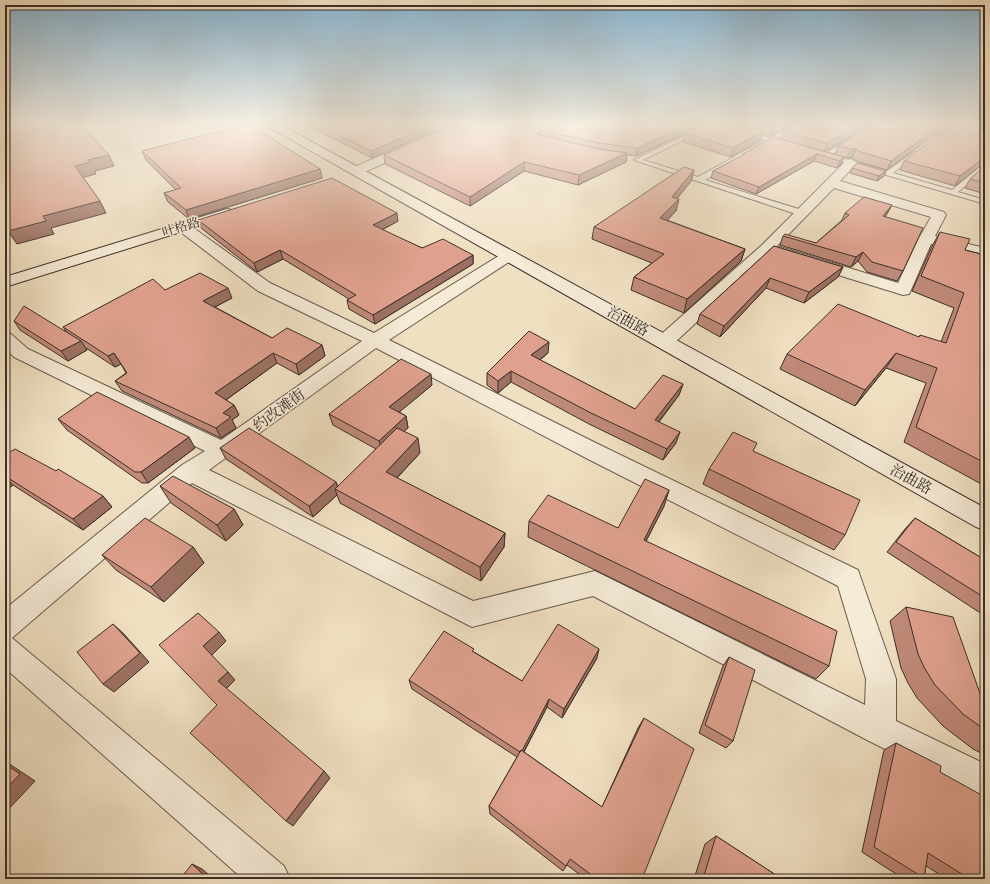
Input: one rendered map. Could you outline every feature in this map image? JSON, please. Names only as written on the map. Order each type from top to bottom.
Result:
[{"type":"street","name":"治曲路","points":[[346,165],[510,255],[985,520]]},
{"type":"street","points":[[337,178],[369,165]]},
{"type":"street","points":[[664,342],[767,248],[850,165]]},
{"type":"street","points":[[767,248],[903,290],[926,238],[939,215],[832,183]]},
{"type":"street","name":"叶格路","points":[[5,282],[243,208]]},
{"type":"street","points":[[183,227],[264,287],[375,340],[594,452],[849,578],[881,679],[880,730]]},
{"type":"street","points":[[926,238],[985,253]]},
{"type":"street","name":"约改滩街","points":[[5,627],[190,471],[223,450],[375,340],[510,255]]},
{"type":"street","points":[[5,338],[21,353],[223,450]]},
{"type":"street","points":[[190,471],[472,614],[595,583],[880,730],[985,782]]},
{"type":"street","points":[[5,648],[271,879]]},
{"type":"lane","points":[[651,165],[802,213]]},
{"type":"lane","points":[[699,180],[724,165]]},
{"type":"lane","points":[[859,165],[985,202]]},
{"type":"lane","points":[[888,174],[899,165]]},
{"type":"lane","points":[[954,193],[985,165]]},
{"type":"building","points":[[5,165],[78,165],[75,166],[100,201],[43,216],[46,221],[8,231],[5,224]]},
{"type":"building","points":[[157,165],[314,165],[320,169],[186,210],[164,193],[181,188]]},
{"type":"building","points":[[405,165],[519,165],[470,197]]},
{"type":"building","points":[[538,165],[600,165],[579,175]]},
{"type":"building","points":[[724,165],[797,165],[759,187],[713,171]]},
{"type":"building","points":[[855,165],[865,165],[886,171],[879,176],[852,168]]},
{"type":"building","points":[[920,165],[974,165],[960,176]]},
{"type":"building","points":[[985,166],[985,183],[970,179]]},
{"type":"building","points":[[684,167],[694,170],[672,197],[679,199],[660,218],[745,249],[687,299],[634,277],[664,254],[594,227]]},
{"type":"building","points":[[332,178],[397,213],[373,225],[422,248],[443,239],[473,255],[373,315],[347,300],[356,295],[280,250],[254,263],[198,220]]},
{"type":"building","points":[[864,197],[892,205],[883,216],[923,228],[903,271],[872,262],[863,252],[856,257],[783,236],[785,234],[816,243],[849,215],[845,213]]},
{"type":"building","points":[[940,232],[970,239],[965,250],[985,255],[985,463],[916,427],[937,368],[896,353],[865,390],[787,354],[838,304],[919,337],[920,335],[946,343],[964,293],[921,276]]},
{"type":"building","points":[[774,246],[843,267],[809,292],[770,278],[724,326],[700,314]]},
{"type":"building","points":[[200,273],[228,288],[203,301],[272,338],[287,328],[322,345],[296,364],[273,353],[215,393],[234,405],[223,413],[231,417],[216,428],[115,381],[127,373],[114,353],[108,356],[63,327],[153,279],[165,290]]},
{"type":"building","points":[[24,306],[81,341],[61,351],[14,321]]},
{"type":"building","points":[[529,331],[549,342],[531,355],[635,409],[663,375],[683,384],[655,420],[680,432],[667,449],[591,413],[511,371],[498,381],[487,373]]},
{"type":"building","points":[[401,359],[431,374],[389,407],[406,416],[379,441],[329,414]]},
{"type":"building","points":[[97,392],[189,437],[141,472],[135,472],[58,419]]},
{"type":"building","points":[[249,428],[336,482],[309,506],[220,448]]},
{"type":"building","points":[[397,428],[418,438],[386,472],[505,533],[480,567],[335,489]]},
{"type":"building","points":[[733,432],[757,443],[753,451],[860,500],[845,535],[709,469]]},
{"type":"building","points":[[15,449],[56,471],[58,469],[103,496],[73,519],[5,476],[5,455]]},
{"type":"building","points":[[173,476],[234,509],[217,525],[160,486]]},
{"type":"building","points":[[645,479],[669,490],[644,540],[837,631],[829,666],[529,521],[548,495],[618,528]]},
{"type":"building","points":[[145,518],[193,547],[151,587],[102,555]]},
{"type":"building","points":[[915,518],[985,560],[985,598],[896,542]]},
{"type":"building","points":[[906,607],[953,617],[982,699],[985,700],[985,730],[963,714],[935,685],[918,654]]},
{"type":"building","points":[[198,613],[219,632],[203,646],[228,672],[218,681],[324,771],[286,821],[190,733],[217,705],[159,645]]},
{"type":"building","points":[[113,624],[140,653],[103,684],[77,652]]},
{"type":"building","points":[[558,624],[599,649],[564,709],[549,699],[522,751],[521,750],[520,752],[409,680],[444,631],[474,649],[472,651],[522,681]]},
{"type":"building","points":[[729,657],[755,670],[733,741],[705,725]]},
{"type":"building","points":[[644,718],[694,749],[642,879],[597,879],[570,859],[566,866],[489,806],[521,750],[602,807]]},
{"type":"building","points":[[896,743],[941,766],[940,772],[985,797],[985,879],[970,879],[928,853],[924,878],[874,847]]},
{"type":"building","points":[[5,764],[20,774],[5,790]]},
{"type":"building","points":[[716,836],[782,879],[703,879]]},
{"type":"building","points":[[192,864],[208,879],[180,879]]}]
